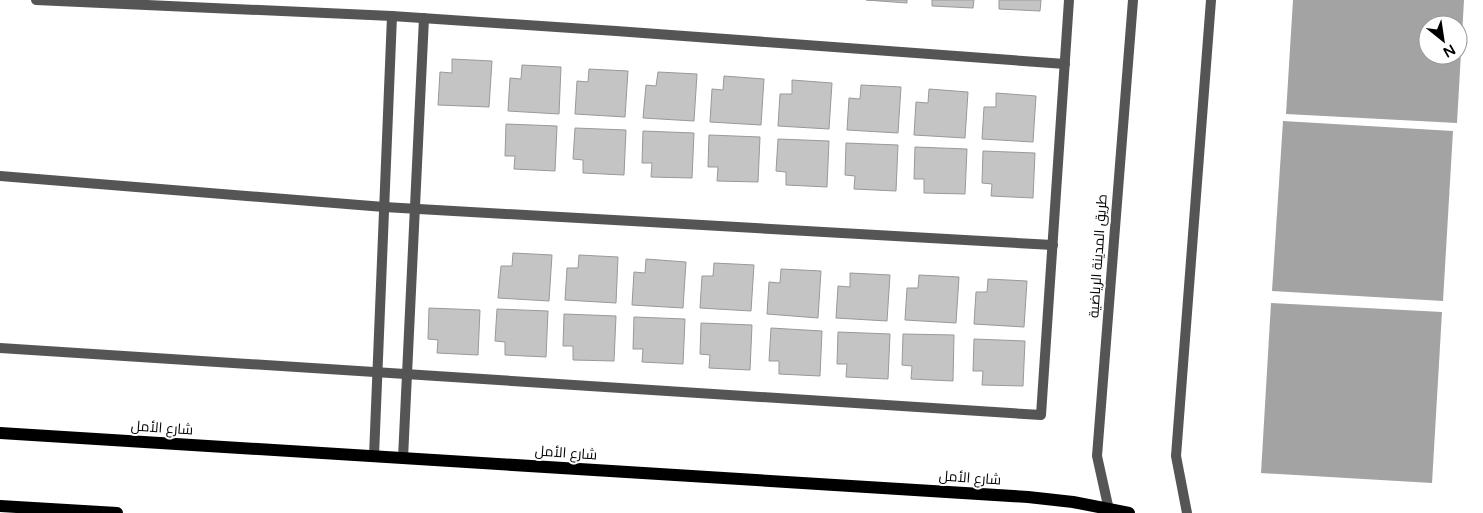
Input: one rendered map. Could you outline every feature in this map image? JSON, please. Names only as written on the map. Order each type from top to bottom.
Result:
[{"type":"main road","name":"شارع الأمل","points":[[0,434],[1028,497],[1073,502],[1109,511],[1129,513]]},
{"type":"main road","points":[[0,506],[117,513]]},
{"type":"street","points":[[36,0],[392,16],[1065,64]]},
{"type":"street","points":[[0,348],[1041,415],[1069,0]]},
{"type":"street","name":"طريق المدينة الرياضية","points":[[1109,511],[1097,456],[1133,0]]},
{"type":"street","points":[[1187,513],[1176,456],[1211,0]]},
{"type":"street","points":[[374,456],[392,16]]},
{"type":"street","points":[[403,458],[424,18]]},
{"type":"street","points":[[0,176],[414,208],[1053,245]]},
{"type":"shaded area","points":[[1293,0],[1464,0],[1463,15],[1418,15],[1418,65],[1460,65],[1457,123],[1286,114]]},
{"type":"shaded area","points":[[1283,121],[1453,131],[1443,301],[1272,291]]},
{"type":"shaded area","points":[[1271,303],[1442,312],[1432,483],[1261,473]]},
{"type":"building","points":[[866,0],[907,0],[907,3]]},
{"type":"building","points":[[932,0],[974,0],[973,8],[932,6]]},
{"type":"building","points":[[999,0],[1041,0],[1040,11],[999,9]]},
{"type":"building","points":[[452,59],[492,61],[489,107],[438,105],[440,72],[452,73]]},
{"type":"building","points":[[522,65],[561,67],[559,114],[508,111],[510,78],[521,79]]},
{"type":"building","points":[[589,69],[628,71],[625,117],[575,114],[577,81],[588,82]]},
{"type":"building","points":[[658,72],[697,74],[694,121],[643,118],[646,85],[656,86]]},
{"type":"building","points":[[724,76],[764,79],[761,125],[710,122],[712,89],[723,90]]},
{"type":"building","points":[[792,80],[832,83],[829,129],[778,126],[780,94],[792,94]]},
{"type":"building","points":[[861,85],[901,87],[898,133],[847,130],[849,98],[860,99]]},
{"type":"building","points":[[929,89],[968,92],[965,138],[914,135],[916,102],[928,103]]},
{"type":"building","points":[[996,93],[1036,96],[1033,142],[982,139],[984,107],[996,107]]},
{"type":"building","points":[[506,124],[557,126],[555,171],[514,169],[515,156],[505,156]]},
{"type":"building","points":[[575,128],[626,130],[624,175],[583,173],[583,160],[573,159]]},
{"type":"building","points":[[643,131],[694,133],[692,178],[651,177],[652,163],[642,163]]},
{"type":"building","points":[[709,135],[760,137],[758,182],[717,181],[718,167],[708,167]]},
{"type":"building","points":[[778,139],[829,141],[827,187],[786,185],[786,172],[776,171]]},
{"type":"building","points":[[846,143],[898,145],[896,191],[854,189],[855,176],[845,175]]},
{"type":"building","points":[[915,147],[967,149],[965,194],[924,193],[924,179],[914,179]]},
{"type":"building","points":[[983,151],[1035,153],[1033,198],[991,196],[992,184],[982,183]]},
{"type":"building","points":[[513,253],[552,255],[549,301],[498,298],[501,266],[512,266]]},
{"type":"building","points":[[579,255],[618,257],[616,303],[565,300],[567,268],[578,268]]},
{"type":"building","points":[[646,259],[686,262],[683,308],[632,305],[634,272],[645,273]]},
{"type":"building","points":[[714,263],[754,265],[751,311],[700,308],[702,276],[713,276]]},
{"type":"building","points":[[781,269],[821,271],[818,318],[767,314],[769,282],[780,283]]},
{"type":"building","points":[[850,273],[890,275],[887,321],[836,318],[838,286],[850,287]]},
{"type":"building","points":[[919,275],[959,277],[956,323],[905,320],[907,288],[918,288]]},
{"type":"building","points":[[988,279],[1027,281],[1024,327],[974,324],[976,292],[987,292]]},
{"type":"building","points":[[429,308],[480,310],[478,355],[437,353],[438,340],[428,339]]},
{"type":"building","points":[[497,309],[548,311],[546,357],[505,355],[505,342],[495,341]]},
{"type":"building","points":[[564,314],[616,316],[614,361],[573,360],[573,346],[563,346]]},
{"type":"building","points":[[634,317],[685,319],[683,364],[642,362],[643,349],[633,349]]},
{"type":"building","points":[[701,323],[752,325],[750,370],[709,368],[710,355],[700,354]]},
{"type":"building","points":[[771,328],[822,331],[820,376],[779,374],[779,361],[769,361]]},
{"type":"building","points":[[838,332],[890,334],[888,379],[846,377],[847,364],[837,364]]},
{"type":"building","points":[[903,334],[954,335],[953,381],[911,379],[912,366],[902,365]]},
{"type":"building","points":[[974,339],[1025,341],[1023,386],[982,385],[983,371],[973,371]]}]
